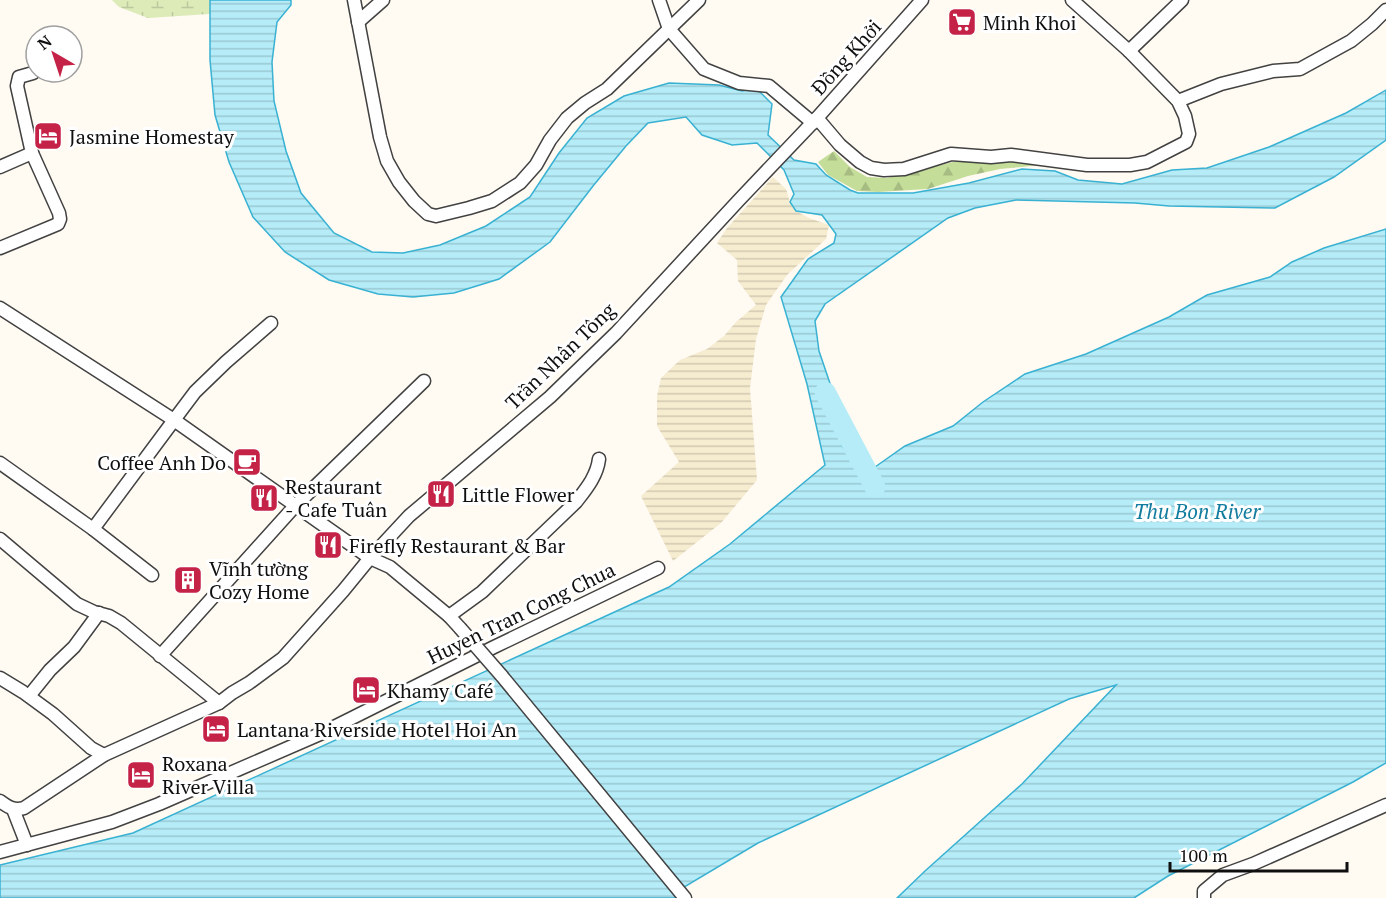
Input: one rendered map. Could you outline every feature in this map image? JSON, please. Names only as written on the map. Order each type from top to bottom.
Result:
[{"type":"street","points":[[354,0],[380,137],[387,161],[399,182],[414,201],[428,214],[436,216],[492,201],[520,183],[536,165],[550,140],[567,117],[607,89],[699,0]]},
{"type":"street","points":[[358,22],[383,0]]},
{"type":"street","points":[[659,0],[669,29],[704,69],[739,83],[769,86],[815,120],[840,145],[871,168],[904,169],[951,154],[991,157],[1011,155],[1087,165],[1130,165],[1147,162],[1186,142],[1189,134],[1185,116],[1178,101],[1129,51],[1071,0]]},
{"type":"street","name":"Đồng Khởi","points":[[766,170],[815,120],[922,0]]},
{"type":"street","points":[[1129,51],[1182,0]]},
{"type":"street","points":[[1178,101],[1221,84],[1273,70],[1300,69],[1351,41],[1386,10]]},
{"type":"street","points":[[0,248],[58,224],[60,219],[32,153],[17,86],[20,76],[24,75]]},
{"type":"street","points":[[0,167],[32,153]]},
{"type":"street","name":"Trần Nhân Tông","points":[[13,809],[24,808],[104,755],[219,703],[283,658],[409,516],[550,397],[583,366],[766,170]]},
{"type":"street","points":[[1,310],[174,420],[370,558],[390,567],[449,616],[685,898]]},
{"type":"street","points":[[93,529],[195,392],[271,323]]},
{"type":"street","points":[[160,656],[296,506],[424,381]]},
{"type":"street","points":[[449,616],[482,592],[576,502],[589,485],[598,467],[599,459]]},
{"type":"street","points":[[0,464],[93,529],[152,574]]},
{"type":"street","points":[[0,539],[77,604],[121,622],[219,703]]},
{"type":"street","name":"Huyen Tran Cong Chua","points":[[0,852],[121,819],[159,804],[320,734],[658,568]]},
{"type":"street","points":[[29,696],[50,670],[74,647],[99,613]]},
{"type":"street","points":[[0,678],[29,696],[91,748],[104,755]]},
{"type":"street","points":[[0,801],[13,809],[27,845]]},
{"type":"street","points":[[1204,898],[1204,891],[1223,875],[1386,805]]},
{"type":"shaded area","points":[[773,177],[786,189],[796,211],[829,225],[826,239],[787,275],[766,305],[756,339],[750,388],[757,480],[721,523],[673,561],[641,496],[679,462],[657,426],[657,396],[661,378],[680,360],[707,349],[724,336],[756,305],[738,281],[737,260],[717,243],[727,228]]},
{"type":"green space","points":[[112,0],[210,0],[210,14],[148,18],[119,7]]},
{"type":"green space","points":[[834,151],[850,167],[867,177],[887,178],[978,158],[1044,160],[1041,165],[1000,169],[968,176],[928,189],[878,192],[857,191],[828,175],[818,162]]},
{"type":"water","name":"Thu Bon River","points":[[210,0],[291,0],[291,5],[277,22],[272,62],[274,101],[286,151],[301,193],[334,233],[372,252],[403,253],[440,245],[486,226],[530,197],[559,153],[587,118],[624,96],[669,83],[719,85],[742,91],[756,88],[772,104],[768,135],[794,160],[816,164],[826,175],[858,193],[913,193],[969,183],[1022,169],[1055,171],[1078,180],[1122,184],[1172,170],[1207,168],[1269,147],[1346,113],[1386,90],[1386,140],[1334,177],[1275,208],[1016,200],[975,208],[948,218],[825,304],[815,321],[819,351],[837,404],[842,446],[851,458],[875,467],[905,446],[953,426],[983,402],[1025,374],[1086,354],[1169,317],[1207,295],[1270,277],[1292,262],[1324,248],[1386,229],[1386,763],[1168,876],[1134,898],[897,898],[1022,784],[1116,685],[1069,699],[758,843],[679,890],[677,898],[0,898],[0,865],[133,833],[669,587],[730,544],[825,465],[807,384],[781,297],[808,259],[834,243],[836,234],[822,215],[796,211],[790,202],[794,194],[784,170],[757,143],[732,145],[702,135],[686,117],[648,123],[593,186],[550,242],[499,279],[454,293],[413,297],[378,294],[329,280],[285,252],[253,217],[229,162],[215,115],[210,60]]},
{"type":"waterway","points":[[825,392],[875,487]]},
{"type":"place","name":"Minh Khoi","points":[[962,22]]},
{"type":"place","name":"Jasmine Homestay","points":[[48,136]]},
{"type":"place","name":"Coffee Anh Do","points":[[247,462]]},
{"type":"place","name":"Little Flower","points":[[441,494]]},
{"type":"place","name":"Restaurant - Cafe Tuân","points":[[264,498]]},
{"type":"place","name":"Firefly Restaurant & Bar","points":[[328,545]]},
{"type":"place","name":"Vĩnh tường Cozy Home","points":[[188,580]]},
{"type":"place","name":"Khamy Café","points":[[366,690]]},
{"type":"place","name":"Lantana Riverside Hotel Hoi An","points":[[216,729]]},
{"type":"place","name":"Roxana River Villa","points":[[141,775]]}]
